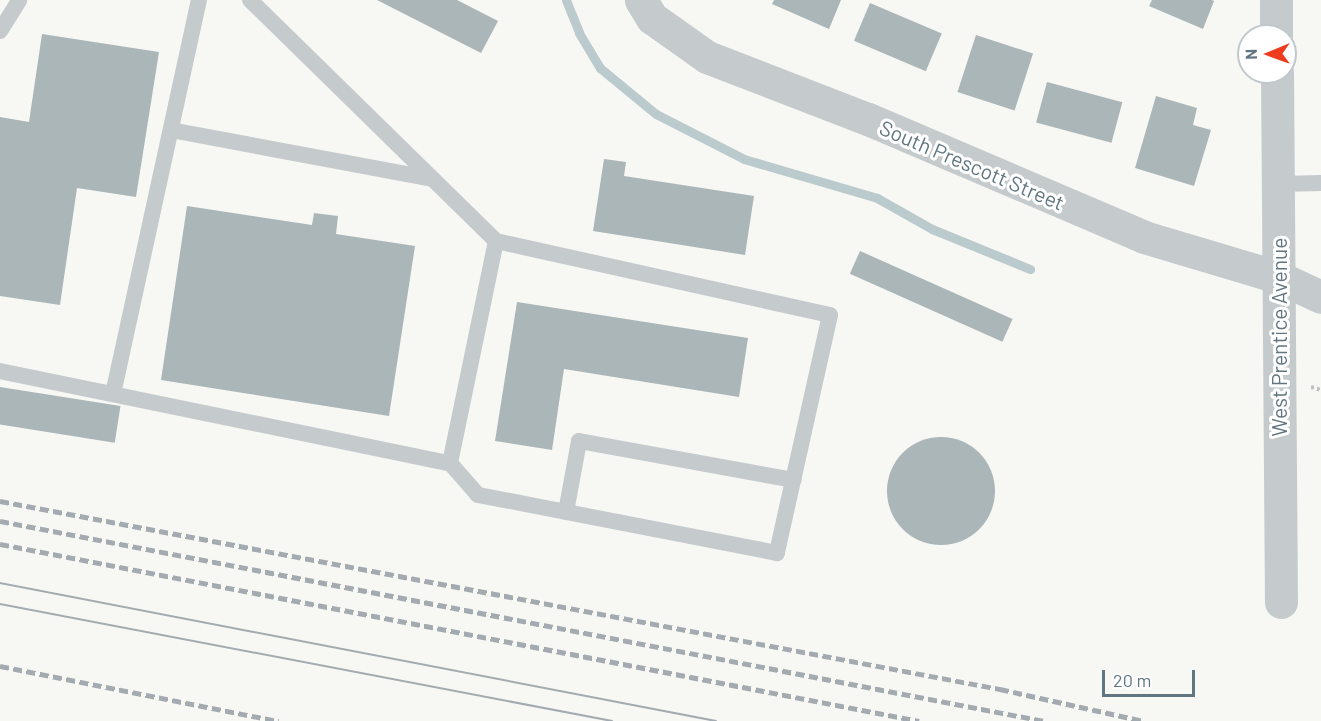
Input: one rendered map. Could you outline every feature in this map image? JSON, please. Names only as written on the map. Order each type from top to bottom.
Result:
[{"type":"street","name":"South Prescott Street","points":[[641,0],[652,18],[707,57],[868,119],[1144,237],[1278,277],[1321,297]]},
{"type":"street","points":[[1276,0],[1276,24]]},
{"type":"street","name":"West Prentice Avenue","points":[[1277,84],[1281,602]]},
{"type":"lane","points":[[0,31],[19,0]]},
{"type":"lane","points":[[113,394],[199,0]]},
{"type":"lane","points":[[0,371],[450,463],[478,495],[777,553],[830,315],[496,241],[250,0]]},
{"type":"lane","points":[[171,130],[432,179]]},
{"type":"lane","points":[[1278,184],[1321,183]]},
{"type":"lane","points":[[450,463],[496,241]]},
{"type":"lane","points":[[566,512],[579,441],[793,480]]},
{"type":"building","points":[[377,0],[457,0],[498,21],[481,53]]},
{"type":"building","points":[[774,0],[841,0],[829,29],[772,4]]},
{"type":"building","points":[[1152,0],[1214,1],[1203,29],[1149,6]]},
{"type":"building","points":[[870,3],[942,33],[926,71],[854,41]]},
{"type":"building","points":[[42,34],[159,52],[136,197],[77,188],[60,305],[0,296],[0,117],[29,122]]},
{"type":"building","points":[[976,35],[1033,54],[1015,111],[957,92]]},
{"type":"building","points":[[1047,82],[1122,102],[1111,143],[1036,123]]},
{"type":"building","points":[[1156,96],[1197,108],[1193,125],[1211,130],[1194,186],[1135,168]]},
{"type":"building","points":[[604,159],[626,162],[624,176],[754,196],[745,255],[593,231]]},
{"type":"building","points":[[187,206],[312,225],[314,213],[338,216],[336,234],[415,246],[389,416],[161,380]]},
{"type":"building","points":[[860,251],[1013,319],[1002,342],[850,274]]},
{"type":"building","points":[[517,302],[748,338],[739,397],[564,369],[552,450],[495,441]]},
{"type":"building","points":[[0,387],[120,406],[115,443],[0,424]]},
{"type":"building","points":[[941,437],[962,441],[979,453],[991,470],[995,491],[991,512],[979,529],[962,541],[941,545],[920,541],[903,529],[891,512],[887,491],[891,470],[903,453],[920,441]]},
{"type":"waterway","points":[[566,0],[579,33],[600,68],[656,114],[744,159],[877,198],[932,229],[1030,269]]},
{"type":"tram line","points":[[0,583],[716,721]]},
{"type":"tram line","points":[[0,604],[612,721]]},
{"type":"railway","points":[[0,501],[1000,689],[1143,721]]},
{"type":"railway","points":[[0,521],[1044,721]]},
{"type":"railway","points":[[0,544],[919,721]]},
{"type":"railway","points":[[0,666],[279,721]]}]
